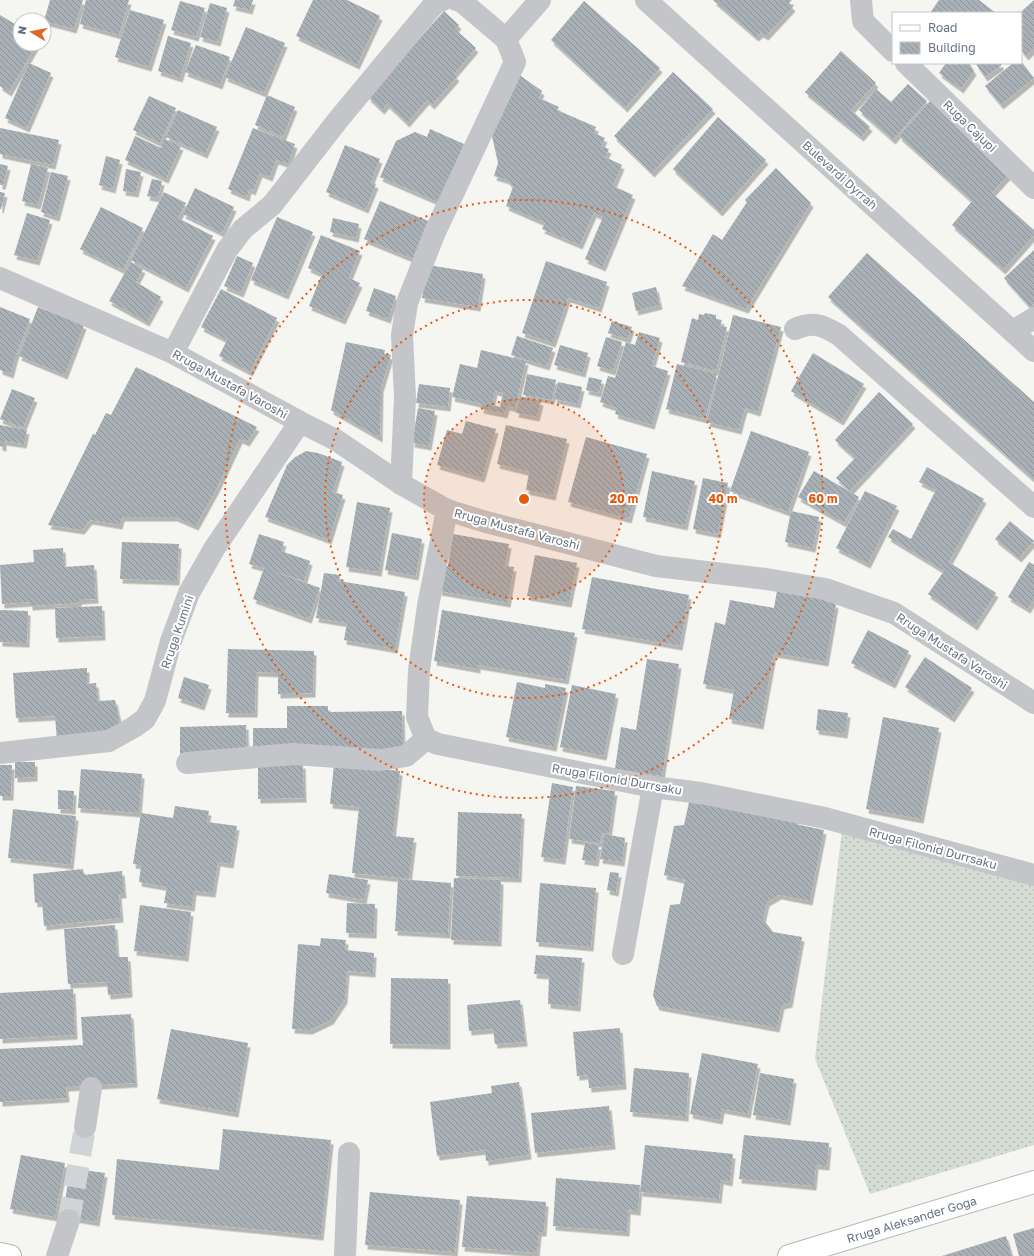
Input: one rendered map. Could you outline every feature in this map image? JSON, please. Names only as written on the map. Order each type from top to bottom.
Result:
[{"type":"main road","name":"Rruga Aleksander Goga","points":[[790,1256],[1034,1182]]},
{"type":"main road","points":[[0,1254],[10,1256]]},
{"type":"street","points":[[173,353],[227,250],[243,229],[272,205],[338,120],[435,3],[443,0]]},
{"type":"street","points":[[401,484],[405,398],[402,335],[406,303],[435,232],[515,62],[506,39],[461,1],[456,0]]},
{"type":"street","points":[[506,39],[540,0]]},
{"type":"street","name":"Bulevardi Dyrrah","points":[[646,0],[1034,351]]},
{"type":"street","points":[[861,0],[863,21],[892,50]]},
{"type":"street","name":"Ruga Cajupi","points":[[907,64],[1034,188]]},
{"type":"street","name":"Rruga Mustafa Varoshi","points":[[0,278],[173,353],[336,440],[401,484],[447,510],[486,522],[656,566],[766,578],[825,589],[894,613],[1034,703]]},
{"type":"street","points":[[1013,331],[1034,318]]},
{"type":"street","points":[[795,329],[804,325],[822,325],[839,334],[1034,507]]},
{"type":"street","name":"Rruga Kumini","points":[[0,753],[109,741],[145,719],[155,701],[171,641],[189,593],[214,549],[300,422]]},
{"type":"street","points":[[187,763],[293,754],[381,760],[406,756],[426,739],[417,717],[419,670],[428,606],[447,510]]},
{"type":"street","name":"Rruga Filonid Durrsaku","points":[[426,739],[438,744],[653,787],[701,793],[825,818],[1034,875]]},
{"type":"street","points":[[623,954],[653,787]]},
{"type":"street","points":[[85,1127],[91,1088]]},
{"type":"street","points":[[345,1256],[349,1152]]},
{"type":"street","points":[[57,1256],[69,1220]]},
{"type":"shaded area","points":[[842,830],[1034,881],[1034,1145],[870,1194],[815,1059]]},
{"type":"building","points":[[50,0],[83,0],[74,29],[52,23],[52,12],[47,12]]},
{"type":"building","points":[[86,0],[129,0],[119,35],[80,24]]},
{"type":"building","points":[[235,0],[253,0],[250,10],[233,6]]},
{"type":"building","points":[[313,0],[347,0],[380,16],[357,65],[296,36]]},
{"type":"building","points":[[713,0],[792,0],[789,3],[793,7],[766,36],[761,33],[756,37]]},
{"type":"building","points":[[939,0],[979,0],[995,12],[931,12]]},
{"type":"building","points":[[1034,0],[1034,48],[1026,56],[1022,51],[1021,12]]},
{"type":"building","points":[[180,1],[205,8],[196,37],[171,30]]},
{"type":"building","points":[[584,1],[660,68],[625,108],[551,40]]},
{"type":"building","points":[[210,3],[227,8],[218,42],[200,37]]},
{"type":"building","points":[[130,10],[164,20],[149,67],[115,57]]},
{"type":"building","points":[[444,11],[459,25],[455,29],[476,48],[454,74],[457,77],[432,105],[427,100],[407,123],[387,104],[382,110],[368,97]]},
{"type":"building","points":[[0,15],[12,22],[12,52],[32,52],[9,92],[0,86]]},
{"type":"building","points":[[246,27],[285,43],[264,93],[225,77]]},
{"type":"building","points":[[168,36],[191,43],[180,78],[158,71]]},
{"type":"building","points":[[196,45],[230,57],[220,85],[185,72]]},
{"type":"building","points":[[841,51],[876,83],[851,110],[870,127],[861,137],[805,92]]},
{"type":"building","points":[[1022,62],[1034,78],[1001,105],[985,86],[1012,64],[1022,64]]},
{"type":"building","points":[[29,63],[51,73],[27,128],[5,118]]},
{"type":"building","points":[[945,64],[970,64],[974,71],[961,89],[939,73]]},
{"type":"building","points":[[976,64],[1001,64],[1001,66],[985,77]]},
{"type":"building","points":[[673,72],[713,109],[652,173],[614,136]]},
{"type":"building","points":[[518,74],[542,91],[539,98],[559,107],[557,110],[596,127],[594,133],[605,138],[601,146],[609,149],[605,157],[622,165],[613,186],[633,195],[603,267],[585,259],[603,217],[594,213],[580,245],[542,229],[545,223],[506,206],[513,187],[507,180],[494,176],[498,163],[492,136]]},
{"type":"building","points":[[908,84],[927,101],[893,140],[859,110],[876,89],[891,102]]},
{"type":"building","points":[[267,95],[295,107],[283,137],[255,125]]},
{"type":"building","points":[[149,96],[176,108],[160,143],[133,130]]},
{"type":"building","points":[[930,101],[1010,173],[992,193],[1034,230],[1034,235],[1003,270],[952,225],[972,201],[899,136]]},
{"type":"building","points":[[178,110],[217,127],[205,154],[166,137]]},
{"type":"building","points":[[718,117],[766,160],[720,212],[673,169]]},
{"type":"building","points":[[0,128],[59,140],[53,165],[0,154]]},
{"type":"building","points":[[253,128],[295,144],[288,164],[276,160],[270,177],[260,173],[253,191],[249,189],[247,197],[228,189]]},
{"type":"building","points":[[430,129],[464,144],[438,202],[380,177],[396,141],[415,132],[427,137]]},
{"type":"building","points":[[135,136],[161,148],[164,139],[181,146],[166,179],[125,160]]},
{"type":"building","points":[[345,145],[380,159],[371,182],[376,184],[366,209],[326,192]]},
{"type":"building","points":[[106,156],[120,160],[113,189],[99,185]]},
{"type":"building","points":[[0,164],[8,166],[3,185],[0,185]]},
{"type":"building","points":[[31,164],[48,168],[38,205],[22,201]]},
{"type":"building","points":[[776,168],[811,203],[746,309],[682,286],[713,234],[722,240],[747,202],[745,200]]},
{"type":"building","points":[[126,169],[141,172],[136,193],[123,191]]},
{"type":"building","points":[[51,172],[68,176],[57,217],[41,212]]},
{"type":"building","points":[[152,179],[162,181],[158,198],[147,196]]},
{"type":"building","points":[[195,188],[234,207],[222,233],[183,214]]},
{"type":"building","points":[[0,192],[5,193],[1,209],[0,209]]},
{"type":"building","points":[[164,192],[186,203],[178,218],[213,236],[186,288],[131,260]]},
{"type":"building","points":[[380,201],[428,221],[413,259],[364,239]]},
{"type":"building","points":[[101,207],[143,228],[123,270],[80,249]]},
{"type":"building","points":[[27,213],[50,220],[37,261],[14,255]]},
{"type":"building","points":[[277,217],[313,232],[286,295],[251,280]]},
{"type":"building","points":[[333,218],[359,224],[356,238],[330,232]]},
{"type":"building","points":[[321,235],[360,251],[349,278],[360,283],[343,320],[309,306],[322,274],[308,268]]},
{"type":"building","points":[[1034,250],[1034,304],[1030,307],[1004,278]]},
{"type":"building","points":[[867,253],[1034,402],[1034,480],[828,297]]},
{"type":"building","points":[[237,256],[253,263],[241,293],[224,286]]},
{"type":"building","points":[[546,261],[607,282],[599,308],[568,298],[553,343],[522,333]]},
{"type":"building","points":[[131,262],[143,269],[136,282],[161,297],[147,322],[109,301]]},
{"type":"building","points":[[428,265],[483,274],[478,307],[422,298]]},
{"type":"building","points":[[656,287],[660,305],[636,311],[632,293]]},
{"type":"building","points":[[374,288],[396,296],[388,319],[366,311]]},
{"type":"building","points":[[221,289],[277,318],[250,372],[219,356],[227,340],[201,327]]},
{"type":"building","points":[[0,307],[30,319],[16,355],[11,374],[0,370]]},
{"type":"building","points":[[38,307],[84,325],[65,375],[19,356]]},
{"type":"building","points":[[705,313],[716,315],[716,319],[722,320],[720,326],[727,327],[716,371],[681,362],[692,318],[698,320],[699,314],[704,315]]},
{"type":"building","points":[[733,315],[781,327],[758,412],[745,408],[739,430],[707,422]]},
{"type":"building","points":[[612,321],[632,327],[628,339],[608,333]]},
{"type":"building","points":[[639,332],[660,338],[652,366],[668,371],[652,425],[615,414],[617,408],[600,402],[608,376],[615,378],[626,342],[635,345]]},
{"type":"building","points":[[517,336],[553,348],[547,366],[511,355]]},
{"type":"building","points":[[606,337],[622,342],[613,371],[597,366]]},
{"type":"building","points":[[346,342],[385,350],[384,354],[391,355],[381,388],[380,438],[331,410]]},
{"type":"building","points":[[560,345],[588,353],[583,373],[554,365]]},
{"type":"building","points":[[481,350],[526,361],[515,408],[507,406],[505,414],[481,409],[482,404],[452,397],[460,364],[477,368]],"holes":[[[495,391],[503,393],[500,407],[492,405]]]},
{"type":"building","points":[[813,353],[864,384],[841,421],[791,391]]},
{"type":"building","points":[[677,364],[717,374],[705,419],[666,409]]},
{"type":"building","points":[[136,367],[257,427],[247,442],[240,439],[217,488],[196,526],[175,517],[122,517],[120,525],[90,520],[82,530],[48,525],[93,434],[95,435],[106,413],[111,415]]},
{"type":"building","points":[[527,374],[556,380],[552,400],[523,395]]},
{"type":"building","points":[[589,377],[602,380],[599,393],[586,390]]},
{"type":"building","points":[[558,382],[582,387],[578,404],[554,399]]},
{"type":"building","points":[[419,384],[450,388],[448,407],[416,403]]},
{"type":"building","points":[[12,389],[35,398],[23,428],[0,419]]},
{"type":"building","points":[[879,392],[913,424],[850,491],[836,478],[855,458],[835,440]]},
{"type":"building","points":[[520,396],[541,401],[537,417],[516,413]]},
{"type":"building","points":[[418,408],[435,411],[429,446],[412,443]]},
{"type":"building","points":[[466,421],[496,429],[482,478],[437,465],[447,430],[462,434]]},
{"type":"building","points":[[0,425],[27,430],[24,444],[4,441],[4,447],[0,446]]},
{"type":"building","points":[[506,425],[567,439],[553,496],[526,490],[529,472],[497,464]]},
{"type":"building","points":[[751,431],[809,452],[788,512],[730,491]]},
{"type":"building","points":[[586,437],[647,454],[629,519],[568,502]]},
{"type":"building","points":[[306,451],[318,453],[342,462],[333,492],[343,495],[329,540],[265,517],[287,465],[294,458]]},
{"type":"building","points":[[927,467],[984,499],[949,562],[996,593],[975,626],[928,594],[944,571],[888,537],[893,529],[911,539],[936,490],[919,482]]},
{"type":"building","points":[[652,471],[695,481],[685,526],[643,517]]},
{"type":"building","points":[[814,471],[859,497],[844,523],[798,497]]},
{"type":"building","points":[[703,478],[728,483],[718,534],[693,529]]},
{"type":"building","points":[[865,491],[897,506],[868,564],[836,548]]},
{"type":"building","points":[[357,502],[390,508],[379,572],[346,567]]},
{"type":"building","points":[[791,511],[819,517],[813,548],[785,542]]},
{"type":"building","points":[[1010,521],[1034,541],[1019,558],[995,539]]},
{"type":"building","points":[[392,533],[422,539],[416,576],[385,570]]},
{"type":"building","points":[[259,534],[284,542],[281,551],[310,561],[304,581],[273,571],[320,588],[309,619],[253,599],[264,568],[249,564]]},
{"type":"building","points":[[453,534],[509,544],[505,566],[514,567],[508,603],[439,591],[443,566],[448,566]]},
{"type":"building","points":[[122,542],[179,544],[177,581],[120,579]]},
{"type":"building","points":[[63,548],[64,567],[94,565],[96,599],[79,600],[79,603],[30,606],[30,602],[2,604],[0,565],[34,562],[33,550]]},
{"type":"building","points":[[535,555],[577,563],[569,603],[527,596]]},
{"type":"building","points":[[1029,562],[1034,565],[1034,599],[1028,609],[1008,597]]},
{"type":"building","points":[[324,573],[340,575],[339,581],[405,592],[395,649],[344,640],[347,623],[316,618]]},
{"type":"building","points":[[592,577],[689,595],[680,646],[582,629]]},
{"type":"building","points":[[778,585],[836,604],[826,662],[774,653],[761,725],[729,719],[734,690],[703,684],[715,622],[725,625],[730,600],[774,608]]},
{"type":"building","points":[[102,606],[103,636],[56,638],[55,608]]},
{"type":"building","points":[[0,610],[28,611],[27,643],[0,642]]},
{"type":"building","points":[[442,610],[575,633],[566,680],[478,665],[478,669],[434,661]]},
{"type":"building","points":[[868,630],[909,651],[893,684],[851,663]]},
{"type":"building","points":[[228,649],[314,651],[313,693],[278,694],[278,673],[256,672],[255,713],[226,713]]},
{"type":"building","points":[[925,657],[972,688],[952,718],[905,687]]},
{"type":"building","points":[[647,659],[679,664],[662,776],[615,769],[621,727],[636,730]]},
{"type":"building","points":[[87,668],[87,684],[96,683],[98,701],[115,700],[121,727],[57,740],[55,716],[16,718],[13,673]]},
{"type":"building","points":[[184,677],[209,685],[202,706],[178,698]]},
{"type":"building","points":[[517,682],[545,688],[545,684],[566,688],[554,747],[506,737]]},
{"type":"building","points":[[572,685],[616,694],[604,756],[560,747]]},
{"type":"building","points":[[287,706],[328,706],[328,712],[402,711],[403,749],[253,752],[253,728],[287,728]]},
{"type":"building","points":[[818,709],[848,713],[845,734],[816,730]]},
{"type":"building","points":[[883,717],[939,728],[921,819],[866,809]]},
{"type":"building","points":[[246,725],[247,755],[180,757],[180,727]]},
{"type":"building","points":[[15,762],[35,762],[35,777],[15,778]]},
{"type":"building","points":[[303,764],[304,798],[258,799],[258,766]]},
{"type":"building","points":[[334,764],[400,771],[393,836],[414,838],[409,879],[352,873],[359,807],[330,804]]},
{"type":"building","points":[[0,765],[12,765],[11,796],[0,796]]},
{"type":"building","points":[[81,769],[142,774],[139,813],[78,808]]},
{"type":"building","points":[[552,783],[573,787],[563,860],[541,857]]},
{"type":"building","points":[[576,786],[615,791],[609,834],[602,833],[600,843],[569,839]]},
{"type":"building","points":[[58,790],[74,791],[73,810],[58,809]]},
{"type":"building","points":[[704,800],[797,816],[795,824],[824,830],[810,901],[779,895],[767,902],[763,919],[773,932],[802,937],[790,1003],[782,1005],[777,1028],[657,1006],[653,995],[670,905],[680,904],[685,880],[664,875],[674,826],[684,825],[689,802],[699,804]]},
{"type":"building","points":[[175,806],[209,811],[207,822],[237,826],[231,864],[218,862],[213,893],[194,891],[192,907],[164,903],[167,887],[139,882],[141,865],[133,864],[141,813],[173,818]]},
{"type":"building","points":[[13,809],[76,816],[71,865],[8,858]]},
{"type":"building","points":[[458,812],[522,814],[519,878],[456,876]]},
{"type":"building","points":[[604,834],[625,838],[622,862],[600,859]]},
{"type":"building","points":[[585,843],[599,845],[596,862],[582,860]]},
{"type":"building","points":[[83,869],[84,875],[122,871],[124,894],[119,894],[121,918],[44,926],[42,902],[35,903],[33,874]]},
{"type":"building","points":[[610,872],[619,873],[616,892],[607,890]]},
{"type":"building","points":[[329,874],[368,880],[364,900],[326,893]]},
{"type":"building","points":[[454,878],[501,880],[499,942],[451,940]]},
{"type":"building","points":[[398,879],[451,883],[448,934],[395,931]]},
{"type":"building","points":[[540,883],[596,888],[591,947],[536,942]]},
{"type":"building","points":[[347,903],[375,904],[374,934],[346,933]]},
{"type":"building","points":[[140,905],[191,912],[186,957],[134,951]]},
{"type":"building","points":[[115,925],[117,957],[128,957],[130,993],[108,995],[107,982],[68,984],[64,929]]},
{"type":"building","points":[[321,938],[346,940],[345,950],[374,953],[373,973],[347,971],[345,999],[331,1020],[310,1030],[292,1029],[298,944],[320,946]]},
{"type":"building","points":[[536,955],[582,958],[578,1007],[548,1004],[549,975],[534,974]]},
{"type":"building","points":[[391,978],[448,979],[448,1045],[390,1044]]},
{"type":"building","points":[[73,989],[75,1035],[0,1039],[0,993]]},
{"type":"building","points":[[520,1000],[525,1042],[495,1044],[493,1029],[469,1031],[467,1005]]},
{"type":"building","points":[[131,1014],[135,1083],[66,1087],[67,1098],[0,1102],[0,1049],[83,1045],[81,1017]]},
{"type":"building","points":[[620,1028],[624,1085],[589,1088],[588,1075],[577,1076],[573,1032]]},
{"type":"building","points":[[171,1029],[248,1043],[236,1113],[157,1099]]},
{"type":"building","points":[[702,1053],[758,1064],[748,1114],[722,1109],[720,1120],[690,1114]]},
{"type":"building","points":[[634,1068],[689,1073],[686,1117],[630,1112]]},
{"type":"building","points":[[760,1073],[794,1079],[788,1121],[753,1115]]},
{"type":"building","points":[[519,1082],[529,1155],[486,1161],[485,1150],[437,1156],[430,1102],[492,1093],[491,1086]]},
{"type":"building","points":[[609,1106],[613,1145],[535,1153],[531,1113]]},
{"type":"building","points":[[223,1129],[331,1140],[321,1236],[112,1215],[117,1159],[219,1170]]},
{"type":"building","points":[[744,1135],[829,1143],[827,1166],[816,1165],[814,1186],[739,1179]]},
{"type":"building","points":[[645,1145],[733,1154],[730,1182],[721,1180],[719,1199],[640,1192]]},
{"type":"building","points":[[21,1155],[65,1163],[55,1217],[10,1209]]},
{"type":"building","points":[[70,1168],[105,1173],[97,1222],[63,1216]]},
{"type":"building","points":[[556,1178],[640,1185],[638,1211],[628,1210],[627,1232],[553,1226]]},
{"type":"building","points":[[370,1192],[460,1200],[455,1252],[365,1245]]},
{"type":"building","points":[[467,1196],[546,1202],[544,1232],[539,1232],[537,1253],[462,1247]]},
{"type":"building","points":[[1034,1228],[1034,1256],[1019,1256],[1013,1234]]},
{"type":"building","points":[[1006,1236],[1012,1256],[942,1256]]},
{"type":"tunnel","points":[[69,1220],[85,1127]]}]
